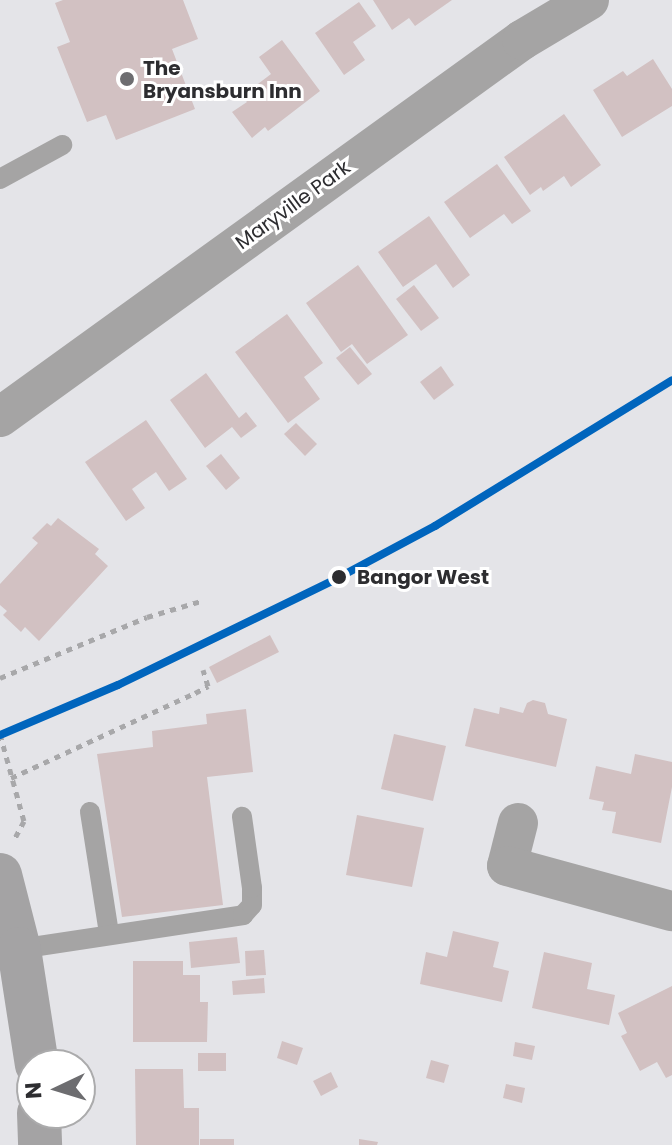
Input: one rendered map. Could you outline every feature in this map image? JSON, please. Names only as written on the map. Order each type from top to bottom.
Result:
[{"type":"main road","points":[[6,859],[35,1049]]},
{"type":"street","name":"Maryville Park","points":[[0,417],[522,40],[589,0]]},
{"type":"street","points":[[518,823],[507,866],[672,911]]},
{"type":"lane","points":[[0,179],[62,145]]},
{"type":"lane","points":[[90,812],[109,934]]},
{"type":"lane","points":[[19,949],[243,915],[252,905],[252,888],[242,817]]},
{"type":"path","points":[[2,677],[147,617],[201,601]]},
{"type":"path","points":[[11,778],[208,686],[203,670]]},
{"type":"path","points":[[0,734],[24,821],[6,859]]},
{"type":"building","name":"The Bryansburn Inn","points":[[63,0],[183,0],[198,39],[172,49],[195,109],[116,140],[106,115],[87,122],[57,47],[70,42],[55,3]]},
{"type":"building","points":[[373,0],[452,0],[415,26],[409,18],[392,30]]},
{"type":"building","points":[[359,2],[376,26],[353,42],[365,60],[344,75],[315,33]]},
{"type":"building","points":[[282,40],[320,91],[268,131],[265,127],[252,138],[232,112],[247,102],[242,96],[271,74],[259,57]]},
{"type":"building","points":[[653,59],[672,89],[672,106],[622,137],[593,90],[623,71],[627,76]]},
{"type":"building","points":[[564,114],[601,165],[571,187],[564,176],[543,191],[541,187],[530,195],[504,157]]},
{"type":"building","points":[[497,164],[531,211],[512,224],[504,214],[470,238],[444,202]]},
{"type":"building","points":[[429,216],[470,275],[453,288],[436,264],[403,287],[378,252]]},
{"type":"building","points":[[358,265],[408,335],[367,364],[352,344],[341,352],[306,303]]},
{"type":"building","points":[[414,285],[439,318],[421,331],[396,299]]},
{"type":"building","points":[[287,314],[323,363],[304,377],[320,399],[288,423],[235,352]]},
{"type":"building","points":[[350,347],[372,374],[358,385],[336,358]]},
{"type":"building","points":[[441,366],[454,385],[434,400],[420,382]]},
{"type":"building","points":[[206,373],[239,418],[246,412],[257,426],[241,438],[232,427],[205,448],[170,400]]},
{"type":"building","points":[[146,420],[187,479],[169,491],[156,472],[132,489],[145,508],[126,521],[85,462]]},
{"type":"building","points":[[296,423],[317,444],[305,456],[284,434]]},
{"type":"building","points":[[221,454],[240,478],[226,490],[206,466]]},
{"type":"building","points":[[58,518],[99,549],[95,554],[108,566],[39,641],[25,627],[21,632],[3,615],[7,611],[0,605],[0,584],[38,543],[32,538],[47,523],[51,526]]},
{"type":"building","points":[[270,635],[279,652],[217,683],[209,667]]},
{"type":"building","points":[[533,700],[545,703],[548,714],[567,719],[556,767],[465,746],[474,708],[499,714],[500,707],[523,713],[527,703]]},
{"type":"building","points":[[246,709],[253,772],[207,777],[223,905],[122,917],[97,754],[153,747],[152,731],[207,724],[206,714]]},
{"type":"building","points":[[394,734],[446,746],[433,801],[381,789]]},
{"type":"building","points":[[635,754],[672,762],[672,787],[661,843],[612,833],[616,812],[602,810],[604,802],[589,799],[596,766],[631,774]]},
{"type":"building","points":[[357,815],[424,828],[412,887],[346,875]]},
{"type":"building","points":[[453,931],[499,942],[493,967],[509,971],[502,1002],[420,984],[426,952],[447,957]]},
{"type":"building","points":[[237,937],[240,963],[191,968],[189,942]]},
{"type":"building","points":[[264,950],[266,975],[246,976],[245,951]]},
{"type":"building","points":[[544,952],[592,963],[587,989],[615,995],[609,1025],[532,1008]]},
{"type":"building","points":[[133,961],[183,961],[183,975],[200,975],[200,1002],[208,1002],[207,1042],[133,1042]]},
{"type":"building","points":[[264,978],[265,993],[233,995],[232,981]]},
{"type":"building","points":[[672,986],[672,1075],[666,1078],[657,1062],[640,1071],[621,1036],[627,1033],[618,1013]]},
{"type":"building","points":[[282,1041],[303,1048],[297,1065],[277,1058]]},
{"type":"building","points":[[515,1042],[535,1046],[532,1060],[513,1056]]},
{"type":"building","points":[[198,1053],[226,1053],[226,1071],[198,1071]]},
{"type":"building","points":[[431,1060],[449,1065],[444,1083],[426,1078]]},
{"type":"building","points":[[135,1069],[183,1069],[184,1108],[199,1108],[199,1145],[136,1145]]},
{"type":"building","points":[[331,1072],[338,1087],[321,1096],[313,1081]]},
{"type":"building","points":[[506,1084],[525,1088],[522,1103],[503,1098]]},
{"type":"building","points":[[200,1139],[234,1139],[234,1145],[200,1145]]},
{"type":"building","points":[[359,1139],[378,1142],[377,1145],[359,1145]]},
{"type":"transit line","points":[[0,735],[118,685],[334,580],[435,526],[672,380]]},
{"type":"place","name":"The Bryansburn Inn","points":[[127,79]]},
{"type":"place","name":"Bangor West","points":[[339,577]]}]
